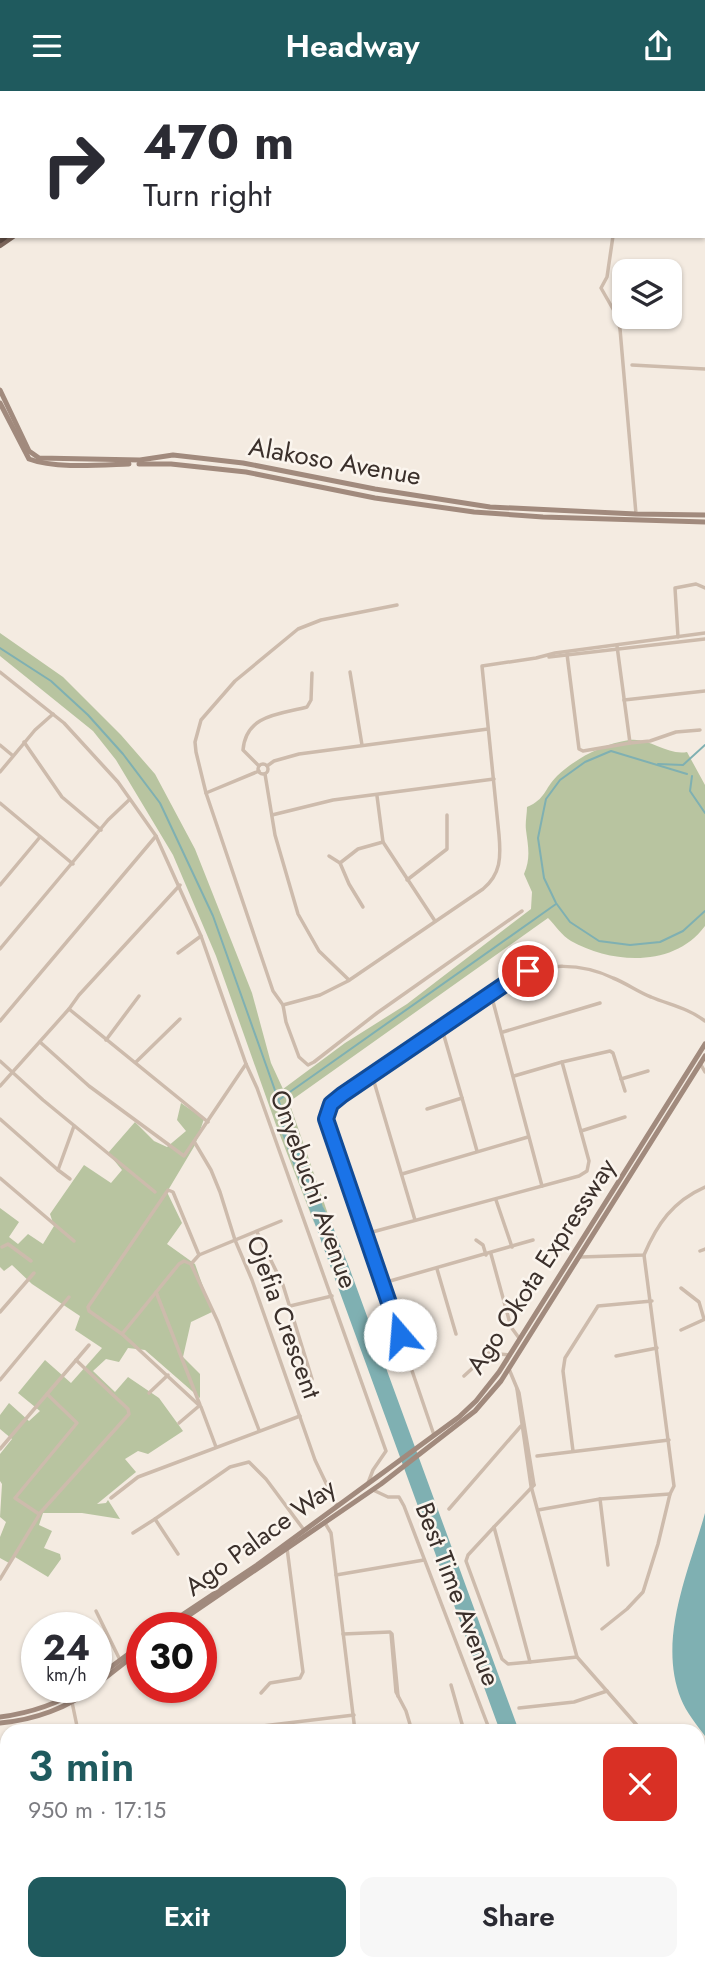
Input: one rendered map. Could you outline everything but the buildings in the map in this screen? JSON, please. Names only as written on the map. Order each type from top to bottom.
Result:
[{"type":"main road","name":"Alakoso Avenue","points":[[0,390],[29,451],[37,457],[150,460],[172,455],[243,463],[474,512],[523,517],[705,522]]},
{"type":"main road","name":"Alakoso Avenue","points":[[0,403],[24,454],[35,462],[171,464],[246,472],[375,498],[511,509],[705,515]]},
{"type":"main road","points":[[171,464],[172,455]]},
{"type":"main road","points":[[324,487],[325,479]]},
{"type":"main road","name":"Ago Okota Expressway","points":[[381,1484],[434,1435],[446,1431],[476,1401],[510,1355],[705,1044]]},
{"type":"main road","name":"Ago Okota Expressway","points":[[377,1477],[483,1403],[509,1369],[705,1056]]},
{"type":"main road","name":"Ago Palace Way","points":[[186,1612],[377,1477]]},
{"type":"main road","name":"Ago Palace Way","points":[[194,1612],[381,1484]]},
{"type":"main road","points":[[112,1666],[126,1656]]},
{"type":"main road","points":[[112,1672],[126,1660]]},
{"type":"main road","points":[[0,1717],[56,1703]]},
{"type":"main road","points":[[0,1723],[37,1716],[70,1703]]},
{"type":"street","points":[[613,238],[607,277],[601,288],[617,316],[620,329],[636,514]]},
{"type":"street","points":[[632,365],[705,369]]},
{"type":"street","points":[[678,640],[675,588],[696,584],[705,588]]},
{"type":"street","points":[[397,605],[341,615],[306,625],[282,641],[235,681],[201,720],[195,742],[206,793],[273,991],[283,1005],[286,1022],[299,1057],[310,1064],[377,1013],[522,911]]},
{"type":"street","points":[[678,640],[705,633]]},
{"type":"street","points":[[283,1005],[314,998],[349,980],[487,885],[498,871],[501,858],[482,666],[678,640],[705,639]]},
{"type":"street","points":[[617,648],[630,743]]},
{"type":"street","points":[[567,654],[579,749],[583,751],[650,741],[676,732],[700,730]]},
{"type":"street","points":[[350,672],[362,745]]},
{"type":"street","name":"Onyebuchi Avenue","points":[[0,673],[64,723],[118,782],[156,835],[180,885],[257,1088],[386,1451],[368,1483]]},
{"type":"street","points":[[265,774],[243,750],[246,737],[267,715],[307,706],[312,693],[312,673]]},
{"type":"street","points":[[624,700],[705,691]]},
{"type":"street","points":[[0,772],[12,755],[53,714]]},
{"type":"street","points":[[206,793],[274,761],[299,754],[489,729]]},
{"type":"street","points":[[24,742],[62,797],[101,830]]},
{"type":"street","points":[[0,745],[12,755]]},
{"type":"street","points":[[267,766],[265,774],[272,815],[291,896],[302,923],[319,951],[349,980]]},
{"type":"street","points":[[272,815],[333,800],[494,779]]},
{"type":"street","points":[[377,796],[383,842],[435,922]]},
{"type":"street","points":[[0,949],[129,800]]},
{"type":"street","points":[[0,812],[2,804],[73,864]]},
{"type":"street","points":[[407,880],[447,849],[447,815]]},
{"type":"street","points":[[0,1021],[156,835]]},
{"type":"street","points":[[0,885],[40,837]]},
{"type":"street","points":[[340,863],[358,849],[383,842]]},
{"type":"street","points":[[329,856],[340,863],[363,907]]},
{"type":"street","points":[[0,1086],[180,885]]},
{"type":"street","points":[[178,953],[201,936]]},
{"type":"street","points":[[434,1435],[326,1119],[331,1104],[528,971],[576,966],[614,978],[649,996],[685,1008],[705,1021]]},
{"type":"street","points":[[491,994],[542,1186]]},
{"type":"street","points":[[106,1040],[139,996]]},
{"type":"street","points":[[503,1032],[600,1003]]},
{"type":"street","points":[[69,1009],[208,1122]]},
{"type":"street","points":[[136,1062],[180,1019]]},
{"type":"street","points":[[442,1029],[477,1151]]},
{"type":"street","points":[[40,1042],[89,1086],[183,1156],[196,1144],[246,1064]]},
{"type":"street","points":[[513,1076],[610,1051],[613,1053],[625,1091]]},
{"type":"street","points":[[0,1061],[155,1192]]},
{"type":"street","points":[[365,1234],[584,1175],[589,1161],[562,1062]]},
{"type":"street","points":[[701,1063],[705,1072]]},
{"type":"street","points":[[621,1079],[648,1071]]},
{"type":"street","points":[[372,1075],[415,1220]]},
{"type":"street","points":[[427,1109],[462,1098]]},
{"type":"street","points":[[581,1131],[625,1117]]},
{"type":"street","points":[[0,1119],[70,1179]]},
{"type":"street","points":[[58,1170],[74,1126]]},
{"type":"street","points":[[402,1174],[529,1137]]},
{"type":"street","name":"Ojefia Crescent","points":[[196,1144],[220,1192],[234,1240],[252,1280],[315,1460],[337,1506]]},
{"type":"street","points":[[0,1178],[74,1241]]},
{"type":"street","points":[[602,1629],[627,1609],[643,1591],[674,1486],[644,1255],[653,1234],[670,1210],[692,1193],[705,1187]]},
{"type":"street","points":[[199,1255],[173,1192],[167,1190],[88,1307],[89,1311],[122,1334],[200,1406]]},
{"type":"street","points":[[496,1200],[512,1247]]},
{"type":"street","points":[[191,1263],[199,1255],[281,1221]]},
{"type":"street","points":[[257,1232],[283,1285],[312,1379]]},
{"type":"street","points":[[477,1240],[488,1254],[511,1327],[519,1338]]},
{"type":"street","points":[[383,1283],[533,1240]]},
{"type":"street","points":[[1,1247],[8,1244],[31,1261]]},
{"type":"street","points":[[700,1251],[705,1249]]},
{"type":"street","points":[[579,1256],[644,1255]]},
{"type":"street","points":[[122,1334],[179,1264],[184,1261],[191,1263],[218,1322],[259,1430]]},
{"type":"street","points":[[438,1269],[456,1334]]},
{"type":"street","points":[[0,1312],[34,1273]]},
{"type":"street","points":[[681,1288],[699,1302],[705,1319],[681,1330]]},
{"type":"street","points":[[156,1292],[216,1447]]},
{"type":"street","points":[[290,1306],[332,1296]]},
{"type":"street","points":[[0,1380],[69,1297]]},
{"type":"street","points":[[573,1451],[563,1371],[565,1358],[598,1306],[652,1301]]},
{"type":"street","points":[[0,1450],[89,1345]]},
{"type":"street","points":[[616,1356],[657,1348]]},
{"type":"street","points":[[464,1377],[489,1353],[510,1355]]},
{"type":"street","points":[[0,1579],[39,1514],[129,1414],[128,1409],[76,1360]]},
{"type":"street","points":[[509,1369],[517,1389],[538,1510],[577,1657],[636,1724]]},
{"type":"street","points":[[149,1393],[168,1375]]},
{"type":"street","points":[[39,1514],[15,1498],[77,1423],[47,1394]]},
{"type":"street","points":[[179,1423],[200,1406]]},
{"type":"street","points":[[111,1498],[135,1478],[300,1416]]},
{"type":"street","points":[[449,1509],[522,1426]]},
{"type":"street","points":[[537,1456],[669,1440]]},
{"type":"street","points":[[133,1533],[230,1467],[249,1462],[266,1479],[304,1530]]},
{"type":"street","points":[[533,1487],[468,1555],[466,1561],[502,1660],[508,1664],[577,1657]]},
{"type":"street","name":"Best Time Avenue","points":[[373,1490],[388,1497],[399,1497],[487,1724]]},
{"type":"street","points":[[538,1510],[600,1499],[670,1494]]},
{"type":"street","points":[[600,1499],[608,1565]]},
{"type":"street","points":[[155,1518],[178,1554]]},
{"type":"street","points":[[325,1523],[331,1533],[355,1724]]},
{"type":"street","points":[[494,1527],[530,1662]]},
{"type":"street","points":[[261,1693],[270,1683],[300,1678],[303,1672],[287,1548]]},
{"type":"street","points":[[336,1575],[424,1560]]},
{"type":"street","points":[[96,1611],[120,1660]]},
{"type":"street","points":[[343,1634],[391,1633],[395,1684],[410,1724]]},
{"type":"street","points":[[451,1685],[462,1724]]},
{"type":"street","points":[[519,1708],[574,1702],[607,1691]]},
{"type":"street","points":[[72,1703],[77,1724]]},
{"type":"street","points":[[279,1724],[354,1715]]},
{"type":"green space","points":[[0,633],[63,677],[121,735],[155,774],[195,849],[252,993],[271,1063],[283,1089],[345,1043],[407,1004],[531,909],[532,892],[524,874],[528,857],[527,807],[541,797],[564,769],[600,748],[636,740],[680,753],[687,752],[705,785],[705,926],[692,940],[677,949],[642,958],[587,949],[571,941],[548,918],[289,1102],[329,1217],[323,1208],[296,1133],[281,1109],[315,1225],[216,956],[173,855],[116,760],[93,731],[0,656]]},
{"type":"green space","points":[[181,1103],[204,1119],[195,1145],[167,1192],[182,1223],[167,1244],[195,1264],[212,1312],[191,1322],[183,1357],[200,1374],[200,1398],[145,1350],[128,1348],[119,1362],[106,1359],[93,1371],[115,1392],[128,1377],[159,1398],[183,1431],[148,1454],[138,1451],[125,1459],[136,1472],[97,1504],[106,1503],[108,1500],[120,1519],[82,1513],[43,1513],[39,1525],[52,1531],[44,1548],[60,1554],[61,1559],[48,1577],[15,1557],[9,1563],[0,1558],[0,1537],[6,1522],[0,1517],[0,1454],[12,1439],[0,1429],[0,1415],[9,1403],[29,1421],[40,1411],[18,1393],[45,1360],[71,1383],[102,1348],[75,1330],[80,1316],[32,1284],[12,1265],[4,1271],[0,1267],[0,1208],[19,1222],[9,1237],[18,1244],[28,1234],[43,1244],[54,1226],[50,1214],[84,1165],[111,1183],[122,1170],[108,1153],[135,1122],[154,1141],[167,1147],[186,1131],[177,1120]]},
{"type":"water","points":[[281,1108],[296,1133],[323,1207],[349,1267],[516,1724],[497,1724],[281,1131]]},
{"type":"water","points":[[705,1513],[705,1724],[696,1724],[689,1714],[674,1676],[674,1629],[684,1582]]},
{"type":"waterway","points":[[0,648],[51,681],[88,715],[123,754],[160,803],[213,916],[282,1110]]},
{"type":"waterway","points":[[658,764],[683,765],[705,745]]},
{"type":"waterway","points":[[687,774],[611,751],[585,762],[560,780],[546,799],[538,838],[544,878],[556,903],[570,922],[599,941],[630,945],[660,942],[683,931],[705,911]]},
{"type":"waterway","points":[[692,776],[690,791],[705,813]]},
{"type":"waterway","points":[[280,1099],[556,904]]},
{"type":"route","points":[[400,1335],[326,1119],[328,1109],[342,1095],[528,971]]}]
